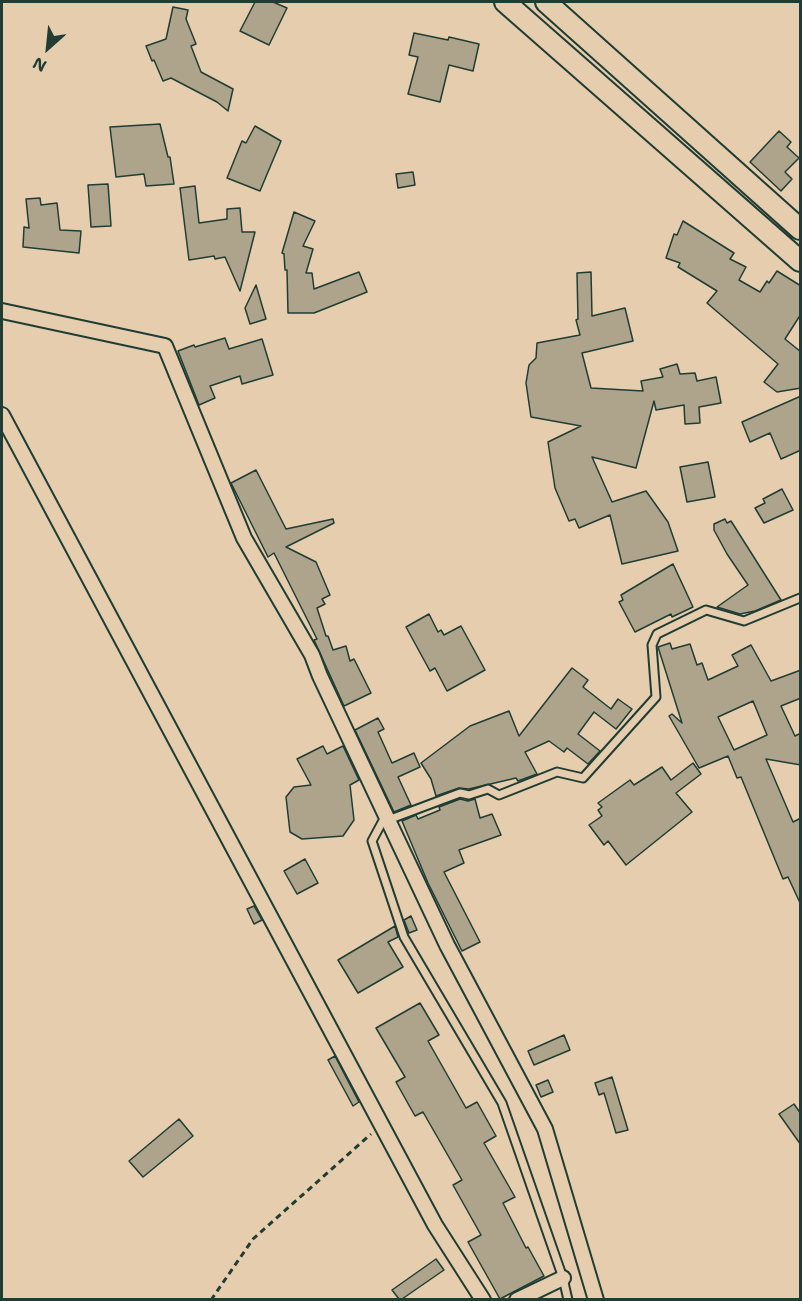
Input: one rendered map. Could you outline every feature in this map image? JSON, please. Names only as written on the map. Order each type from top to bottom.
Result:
[{"type":"main road","points":[[505,2],[801,261]]},
{"type":"main road","points":[[546,2],[801,230]]},
{"type":"street","points":[[2,311],[165,346],[244,537],[312,655],[447,945],[545,1129],[596,1299]]},
{"type":"street","points":[[2,415],[435,1225],[483,1299]]},
{"type":"street","points":[[518,1299],[563,1278]]},
{"type":"lane","points":[[568,1299],[563,1278],[502,1103],[404,937],[372,842],[387,818],[460,794],[469,795],[488,789],[499,795],[557,772],[583,778],[656,697],[652,645],[657,634],[706,610],[744,621],[801,598]]},
{"type":"path","points":[[210,1299],[253,1239],[381,1124]]},
{"type":"building","points":[[255,2],[273,2],[287,8],[269,45],[240,31]]},
{"type":"building","points":[[173,7],[188,10],[186,19],[196,44],[191,46],[201,72],[233,89],[228,111],[217,102],[171,78],[163,81],[154,60],[152,61],[146,46],[166,39]]},
{"type":"building","points":[[414,33],[448,40],[449,37],[479,44],[473,71],[449,65],[440,102],[408,94],[418,57],[409,55]]},
{"type":"building","points":[[160,124],[168,157],[170,157],[174,184],[146,186],[144,174],[116,177],[110,127]]},
{"type":"building","points":[[255,126],[281,141],[260,191],[227,178],[242,141],[246,143]]},
{"type":"building","points":[[779,131],[791,142],[787,147],[799,158],[785,172],[792,179],[781,191],[750,162]]},
{"type":"building","points":[[413,172],[415,185],[398,188],[396,174]]},
{"type":"building","points":[[108,184],[111,226],[91,227],[88,185]]},
{"type":"building","points":[[195,186],[199,223],[227,219],[227,209],[240,208],[242,232],[255,232],[240,291],[225,257],[215,259],[214,256],[189,260],[180,188]]},
{"type":"building","points":[[40,198],[41,205],[57,203],[60,230],[81,231],[79,253],[23,247],[24,227],[29,228],[26,199]]},
{"type":"building","points":[[294,212],[315,221],[303,246],[313,249],[306,273],[312,273],[314,289],[359,272],[367,292],[314,313],[288,313],[287,270],[285,270],[282,253]]},
{"type":"building","points":[[683,221],[734,253],[730,259],[746,267],[739,280],[760,292],[777,271],[801,286],[801,314],[785,339],[801,352],[801,388],[777,392],[764,382],[778,364],[707,303],[717,291],[678,267],[680,263],[666,258],[674,234],[677,235]]},
{"type":"building","points":[[591,272],[592,316],[625,308],[633,341],[582,353],[591,388],[643,391],[641,381],[663,377],[660,369],[677,364],[680,374],[695,373],[697,381],[716,377],[721,403],[699,407],[700,423],[685,424],[684,405],[656,410],[654,401],[636,468],[592,457],[612,502],[646,491],[668,522],[678,551],[622,564],[610,515],[579,528],[575,519],[569,521],[555,488],[548,442],[581,426],[531,417],[526,383],[529,365],[536,358],[537,343],[580,335],[576,320],[578,319],[577,273]]},
{"type":"building","points":[[256,285],[266,319],[250,324],[245,308]]},
{"type":"building","points":[[225,338],[229,349],[262,339],[273,375],[242,384],[240,376],[210,386],[215,398],[199,405],[178,351]]},
{"type":"building","points":[[801,396],[801,450],[781,459],[770,433],[750,442],[742,422]]},
{"type":"building","points":[[708,462],[715,497],[687,502],[680,467]]},
{"type":"building","points":[[256,470],[286,529],[333,519],[334,523],[286,547],[316,562],[330,595],[322,599],[325,604],[317,608],[326,636],[333,650],[346,646],[350,661],[354,659],[371,693],[344,706],[314,640],[317,639],[274,553],[268,557],[231,483]]},
{"type":"building","points":[[782,489],[793,510],[764,523],[755,508],[765,503],[763,499]]},
{"type":"building","points":[[725,519],[727,523],[731,521],[781,600],[755,611],[740,614],[717,607],[748,585],[714,530],[714,524]]},
{"type":"building","points":[[673,564],[693,607],[672,617],[671,614],[635,632],[619,602],[623,600],[621,595]]},
{"type":"building","points":[[429,614],[438,632],[441,630],[444,635],[461,626],[485,670],[447,691],[435,668],[430,671],[406,627]]},
{"type":"building","points":[[670,643],[672,649],[690,644],[697,665],[702,663],[708,680],[738,666],[732,655],[751,645],[771,681],[801,670],[801,698],[781,706],[795,736],[801,733],[801,765],[766,759],[793,822],[801,818],[801,905],[788,877],[783,879],[741,777],[737,778],[728,756],[699,768],[669,716],[672,714],[682,723],[658,647]],"holes":[[[753,701],[767,735],[734,750],[718,717]]]},
{"type":"building","points":[[572,668],[588,680],[583,687],[611,709],[618,699],[632,709],[616,729],[594,712],[578,734],[600,751],[588,764],[567,748],[564,752],[549,741],[525,752],[537,774],[518,781],[516,778],[469,789],[459,788],[436,796],[431,779],[421,763],[470,726],[509,711],[519,736]]},
{"type":"building","points":[[378,718],[384,729],[378,732],[392,763],[414,753],[420,767],[398,777],[411,805],[394,812],[355,730]]},
{"type":"building","points":[[323,746],[327,754],[343,746],[359,780],[350,785],[354,820],[343,836],[302,839],[290,832],[286,797],[294,787],[311,785],[297,759]]},
{"type":"building","points":[[693,763],[701,774],[676,793],[692,812],[626,865],[608,841],[604,845],[589,825],[602,816],[598,810],[602,807],[598,803],[630,780],[634,785],[662,767],[671,780]]},
{"type":"building","points":[[460,799],[468,801],[475,799],[480,818],[492,814],[501,835],[459,850],[464,863],[444,872],[480,942],[462,951],[428,883],[402,821],[416,815],[418,819],[440,810],[439,807]]},
{"type":"building","points":[[305,859],[318,883],[297,894],[284,871]]},
{"type":"building","points":[[254,906],[262,920],[254,924],[247,909]]},
{"type":"building","points":[[411,916],[417,930],[409,933],[404,920]]},
{"type":"building","points":[[395,926],[398,937],[388,942],[403,967],[358,993],[338,960]]},
{"type":"building","points":[[420,1003],[439,1035],[428,1041],[466,1108],[477,1102],[496,1136],[484,1143],[515,1197],[503,1203],[526,1248],[528,1247],[544,1276],[500,1299],[468,1242],[481,1235],[453,1185],[462,1180],[423,1112],[415,1116],[396,1082],[405,1077],[376,1028]]},
{"type":"building","points":[[564,1035],[570,1050],[534,1065],[528,1051]]},
{"type":"building","points":[[335,1056],[359,1102],[353,1106],[328,1060]]},
{"type":"building","points":[[612,1077],[628,1130],[616,1133],[604,1093],[599,1095],[595,1083]]},
{"type":"building","points":[[548,1080],[553,1092],[541,1097],[536,1085]]},
{"type":"building","points":[[794,1104],[801,1114],[801,1145],[779,1114]]},
{"type":"building","points":[[179,1119],[193,1136],[143,1177],[129,1161]]},
{"type":"building","points":[[436,1259],[444,1270],[399,1299],[392,1290]]}]
